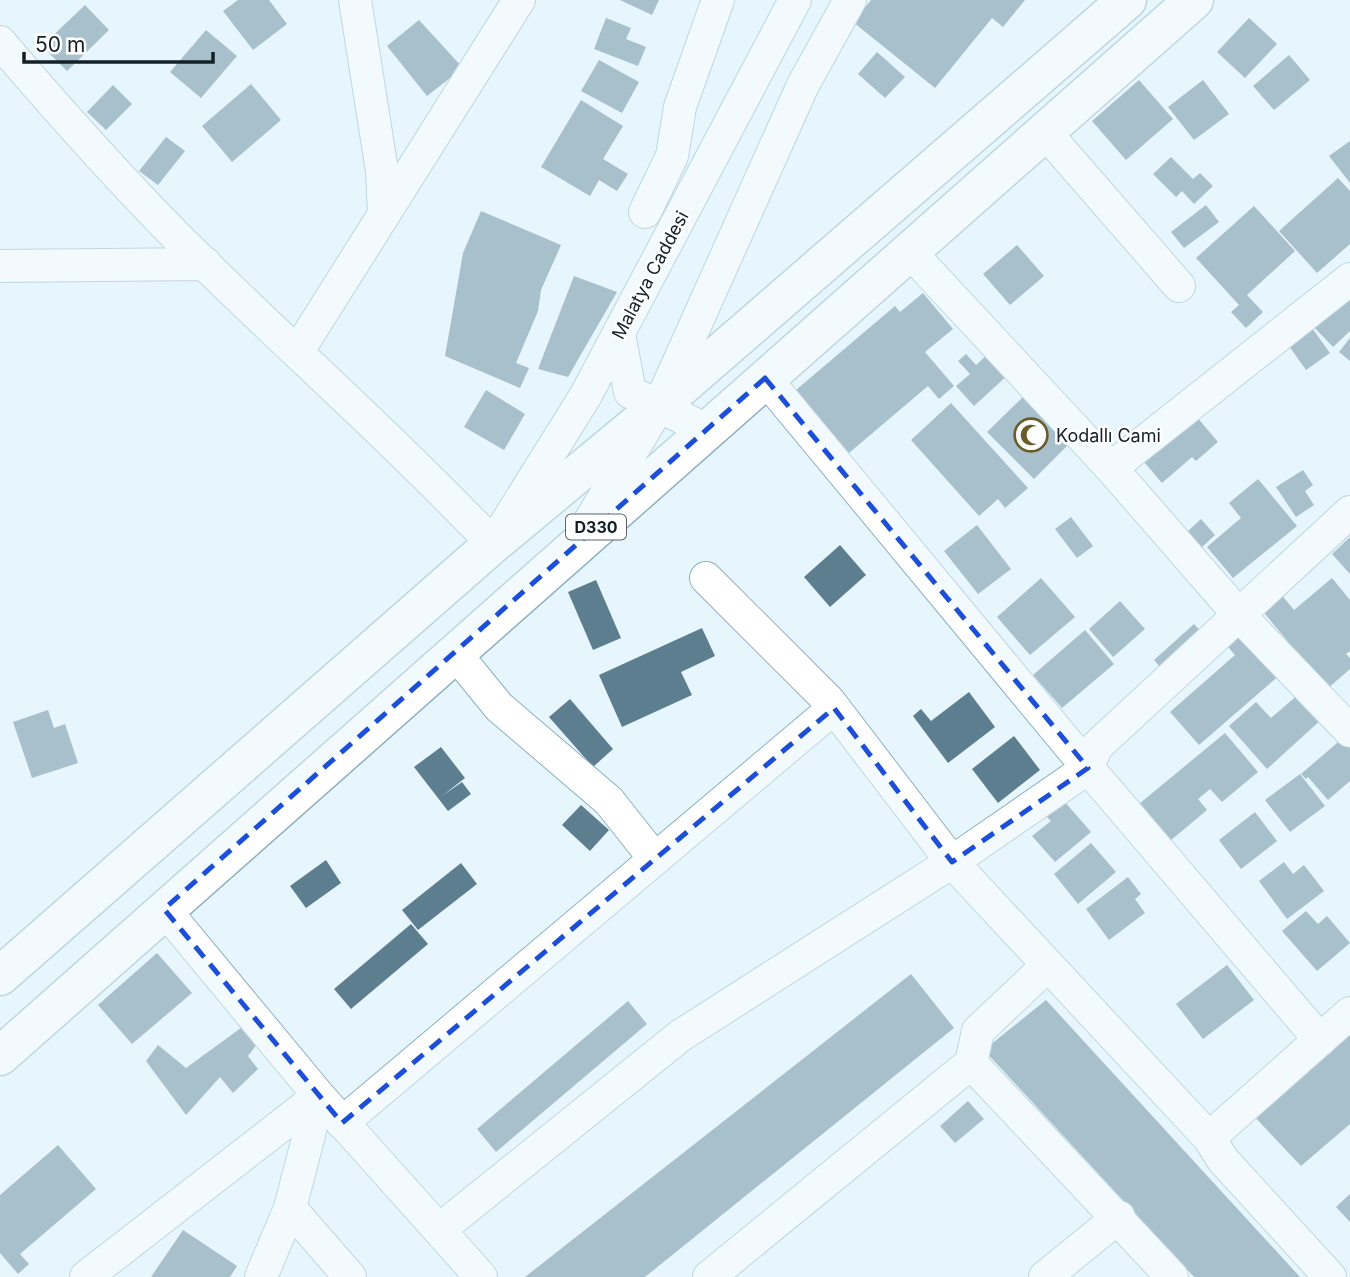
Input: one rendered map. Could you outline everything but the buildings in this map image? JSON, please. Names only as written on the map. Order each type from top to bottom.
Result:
[{"type":"main road","name":"D330","points":[[0,976],[493,544],[659,406],[1127,0]]},
{"type":"main road","name":"D330","points":[[0,1056],[1194,0]]},
{"type":"street","points":[[355,0],[382,171],[384,214]]},
{"type":"street","points":[[298,351],[519,0]]},
{"type":"street","points":[[645,212],[672,156],[680,107],[718,0]]},
{"type":"street","name":"Malatya Caddesi","points":[[493,544],[586,395],[796,0]]},
{"type":"street","points":[[576,546],[659,406],[803,85],[850,0]]},
{"type":"street","points":[[0,42],[76,132],[206,264],[414,461],[493,544]]},
{"type":"street","points":[[1045,132],[1179,286]]},
{"type":"street","points":[[909,251],[1111,468],[1239,615],[1350,731]]},
{"type":"street","points":[[0,266],[206,264]]},
{"type":"street","points":[[1111,468],[1350,279]]},
{"type":"street","points":[[619,334],[630,392],[707,430]]},
{"type":"street","points":[[765,378],[1088,768],[1320,1040]]},
{"type":"street","points":[[439,1230],[680,1036],[952,862],[1088,768],[1096,747],[1350,512]]},
{"type":"street","points":[[706,578],[834,708],[952,862],[1209,1138],[1223,1160],[1330,1277]]},
{"type":"street","points":[[455,653],[499,707],[609,801],[654,858]]},
{"type":"street","points":[[342,1123],[834,708]]},
{"type":"street","points":[[164,909],[342,1123],[481,1277]]},
{"type":"street","points":[[709,1277],[971,1063],[978,1031],[1048,965]]},
{"type":"street","points":[[1209,1138],[1350,1013]]},
{"type":"street","points":[[971,1063],[1119,1217],[1172,1277]]},
{"type":"street","points":[[261,1277],[290,1208],[319,1096]]},
{"type":"street","points":[[86,1277],[319,1096]]},
{"type":"street","points":[[290,1208],[350,1277]]},
{"type":"street","points":[[1045,1277],[1119,1217]]},
{"type":"highlighted area","points":[[765,378],[1088,768],[952,862],[834,708],[342,1123],[164,909]]},
{"type":"place","name":"Kodallı Cami","points":[[1031,435]]}]
